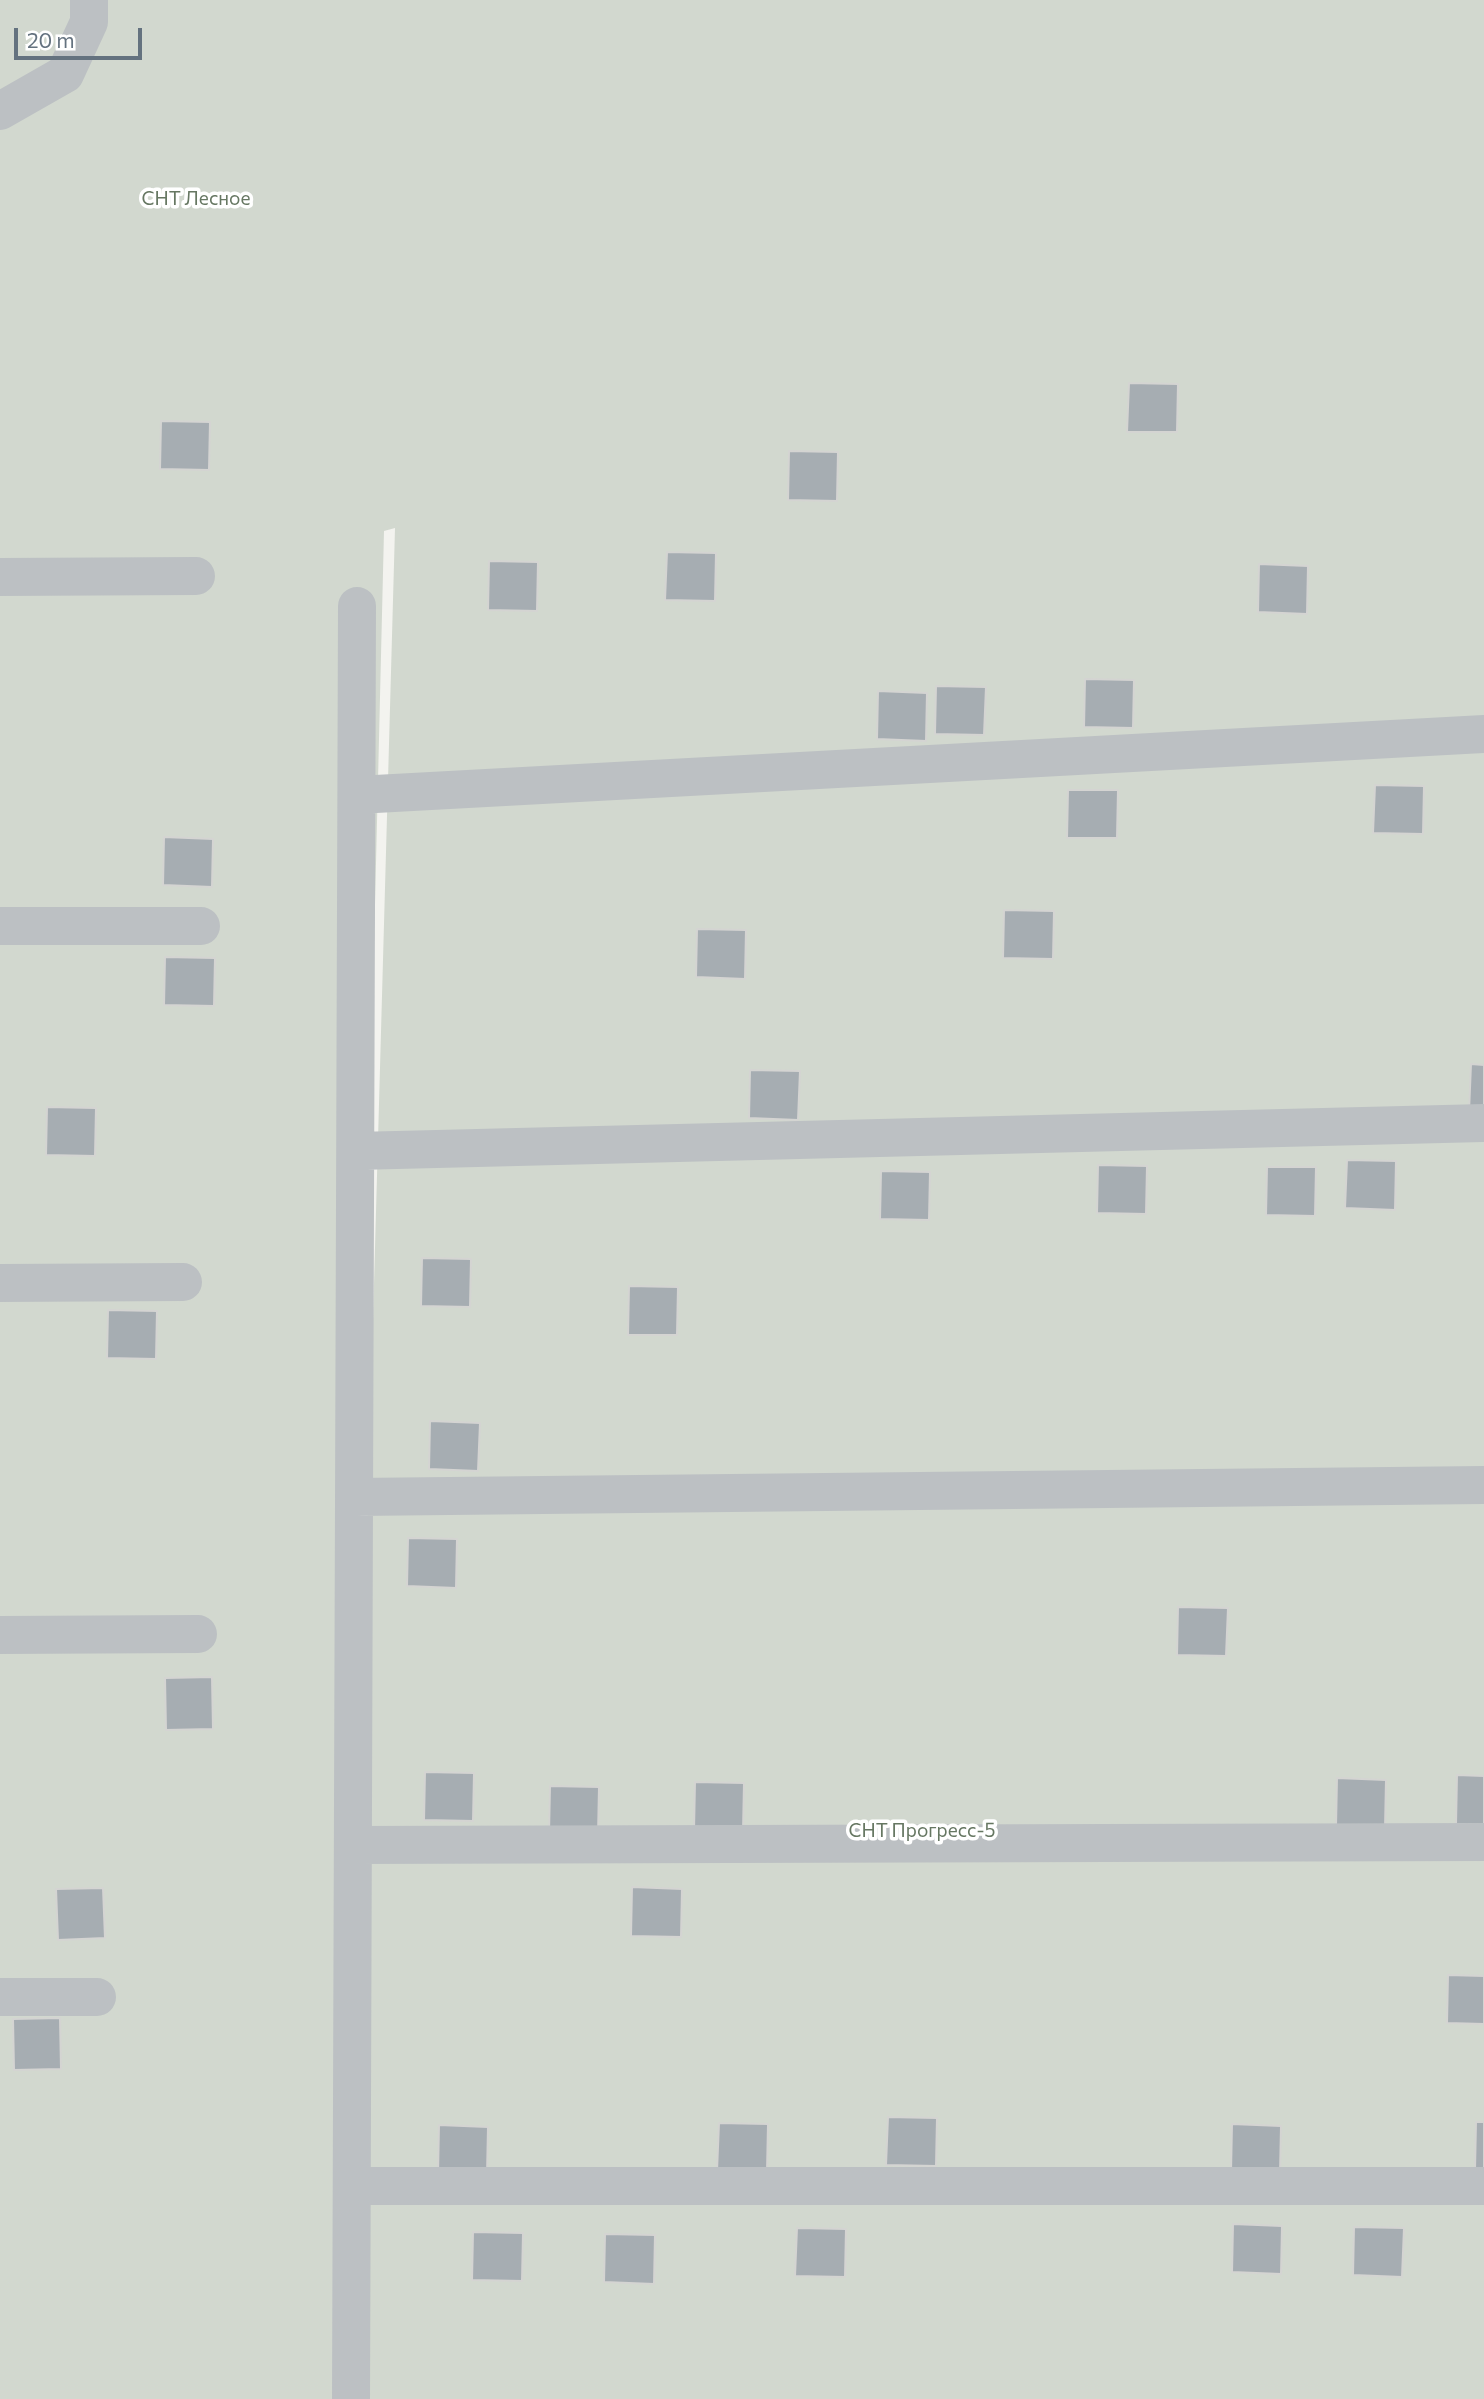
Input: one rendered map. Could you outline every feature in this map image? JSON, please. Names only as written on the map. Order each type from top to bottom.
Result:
[{"type":"lane","points":[[0,111],[65,74],[89,22],[89,0]]},
{"type":"lane","points":[[0,577],[196,576]]},
{"type":"lane","points":[[351,2399],[358,606]]},
{"type":"lane","points":[[357,795],[1484,734]]},
{"type":"lane","points":[[0,926],[201,926]]},
{"type":"lane","points":[[356,1151],[1484,1123]]},
{"type":"lane","points":[[0,1283],[183,1282]]},
{"type":"lane","points":[[355,1497],[1484,1485]]},
{"type":"lane","points":[[0,1635],[198,1634]]},
{"type":"lane","points":[[353,1845],[1484,1842]]},
{"type":"lane","points":[[0,1997],[97,1997]]},
{"type":"lane","points":[[352,2186],[1484,2186]]},
{"type":"green space","name":"СНТ Прогресс-5","points":[[0,0],[1484,0],[1484,2399],[343,2399],[395,528],[384,531],[339,2399],[0,2399]]},
{"type":"building","points":[[1129,383],[1178,384],[1177,432],[1127,432]]},
{"type":"building","points":[[161,421],[210,422],[209,470],[160,469]]},
{"type":"building","points":[[789,451],[838,452],[837,501],[788,500]]},
{"type":"building","points":[[667,552],[716,553],[715,601],[665,600]]},
{"type":"building","points":[[489,561],[538,562],[537,611],[488,610]]},
{"type":"building","points":[[1259,564],[1308,566],[1307,614],[1258,612]]},
{"type":"building","points":[[1085,679],[1134,680],[1133,728],[1084,727]]},
{"type":"building","points":[[936,686],[986,687],[984,735],[935,734]]},
{"type":"building","points":[[878,691],[927,693],[926,741],[877,739]]},
{"type":"building","points":[[1375,785],[1424,786],[1423,834],[1373,833]]},
{"type":"building","points":[[1068,790],[1118,790],[1117,838],[1067,838]]},
{"type":"building","points":[[164,837],[213,839],[212,887],[163,885]]},
{"type":"building","points":[[1004,910],[1054,911],[1053,959],[1003,958]]},
{"type":"building","points":[[697,929],[746,930],[745,979],[696,977]]},
{"type":"building","points":[[165,957],[215,958],[214,1006],[164,1005]]},
{"type":"building","points":[[1471,1064],[1484,1065],[1484,1113],[1469,1112]]},
{"type":"building","points":[[750,1070],[800,1071],[798,1120],[749,1118]]},
{"type":"building","points":[[47,1107],[96,1108],[95,1156],[46,1155]]},
{"type":"building","points":[[1347,1160],[1396,1161],[1395,1210],[1345,1208]]},
{"type":"building","points":[[1098,1165],[1147,1166],[1146,1214],[1097,1213]]},
{"type":"building","points":[[1267,1167],[1316,1167],[1315,1216],[1266,1215]]},
{"type":"building","points":[[881,1171],[930,1172],[929,1220],[880,1219]]},
{"type":"building","points":[[422,1258],[471,1259],[470,1307],[421,1306]]},
{"type":"building","points":[[629,1286],[678,1287],[677,1335],[628,1335]]},
{"type":"building","points":[[108,1310],[157,1311],[156,1359],[107,1358]]},
{"type":"building","points":[[430,1421],[480,1423],[478,1471],[429,1469]]},
{"type":"building","points":[[408,1538],[457,1539],[456,1588],[407,1586]]},
{"type":"building","points":[[1178,1607],[1228,1608],[1226,1656],[1177,1655]]},
{"type":"building","points":[[212,1677],[213,1729],[166,1730],[165,1678]]},
{"type":"building","points":[[425,1772],[474,1773],[473,1821],[424,1820]]},
{"type":"building","points":[[1457,1775],[1484,1776],[1484,1824],[1456,1824]]},
{"type":"building","points":[[1337,1778],[1386,1780],[1385,1828],[1336,1826]]},
{"type":"building","points":[[695,1782],[744,1783],[743,1831],[694,1830]]},
{"type":"building","points":[[550,1786],[599,1787],[598,1835],[549,1834]]},
{"type":"building","points":[[632,1887],[682,1889],[681,1937],[631,1936]]},
{"type":"building","points":[[103,1888],[105,1938],[58,1940],[56,1889]]},
{"type":"building","points":[[1448,1975],[1484,1976],[1484,2024],[1447,2023]]},
{"type":"building","points":[[60,2018],[61,2069],[14,2070],[13,2019]]},
{"type":"building","points":[[888,2117],[937,2118],[936,2166],[886,2165]]},
{"type":"building","points":[[1476,2122],[1484,2122],[1484,2170],[1475,2170]]},
{"type":"building","points":[[719,2123],[768,2124],[767,2172],[717,2171]]},
{"type":"building","points":[[1232,2124],[1281,2126],[1280,2174],[1231,2172]]},
{"type":"building","points":[[439,2125],[488,2127],[487,2175],[438,2174]]},
{"type":"building","points":[[1233,2224],[1282,2226],[1281,2274],[1232,2272]]},
{"type":"building","points":[[1354,2227],[1404,2228],[1402,2277],[1353,2275]]},
{"type":"building","points":[[797,2228],[846,2229],[845,2277],[795,2276]]},
{"type":"building","points":[[473,2232],[523,2233],[522,2281],[472,2280]]},
{"type":"building","points":[[605,2234],[655,2235],[654,2284],[604,2282]]},
{"type":"park label","name":"СНТ Лесное","points":[[196,199]]}]
